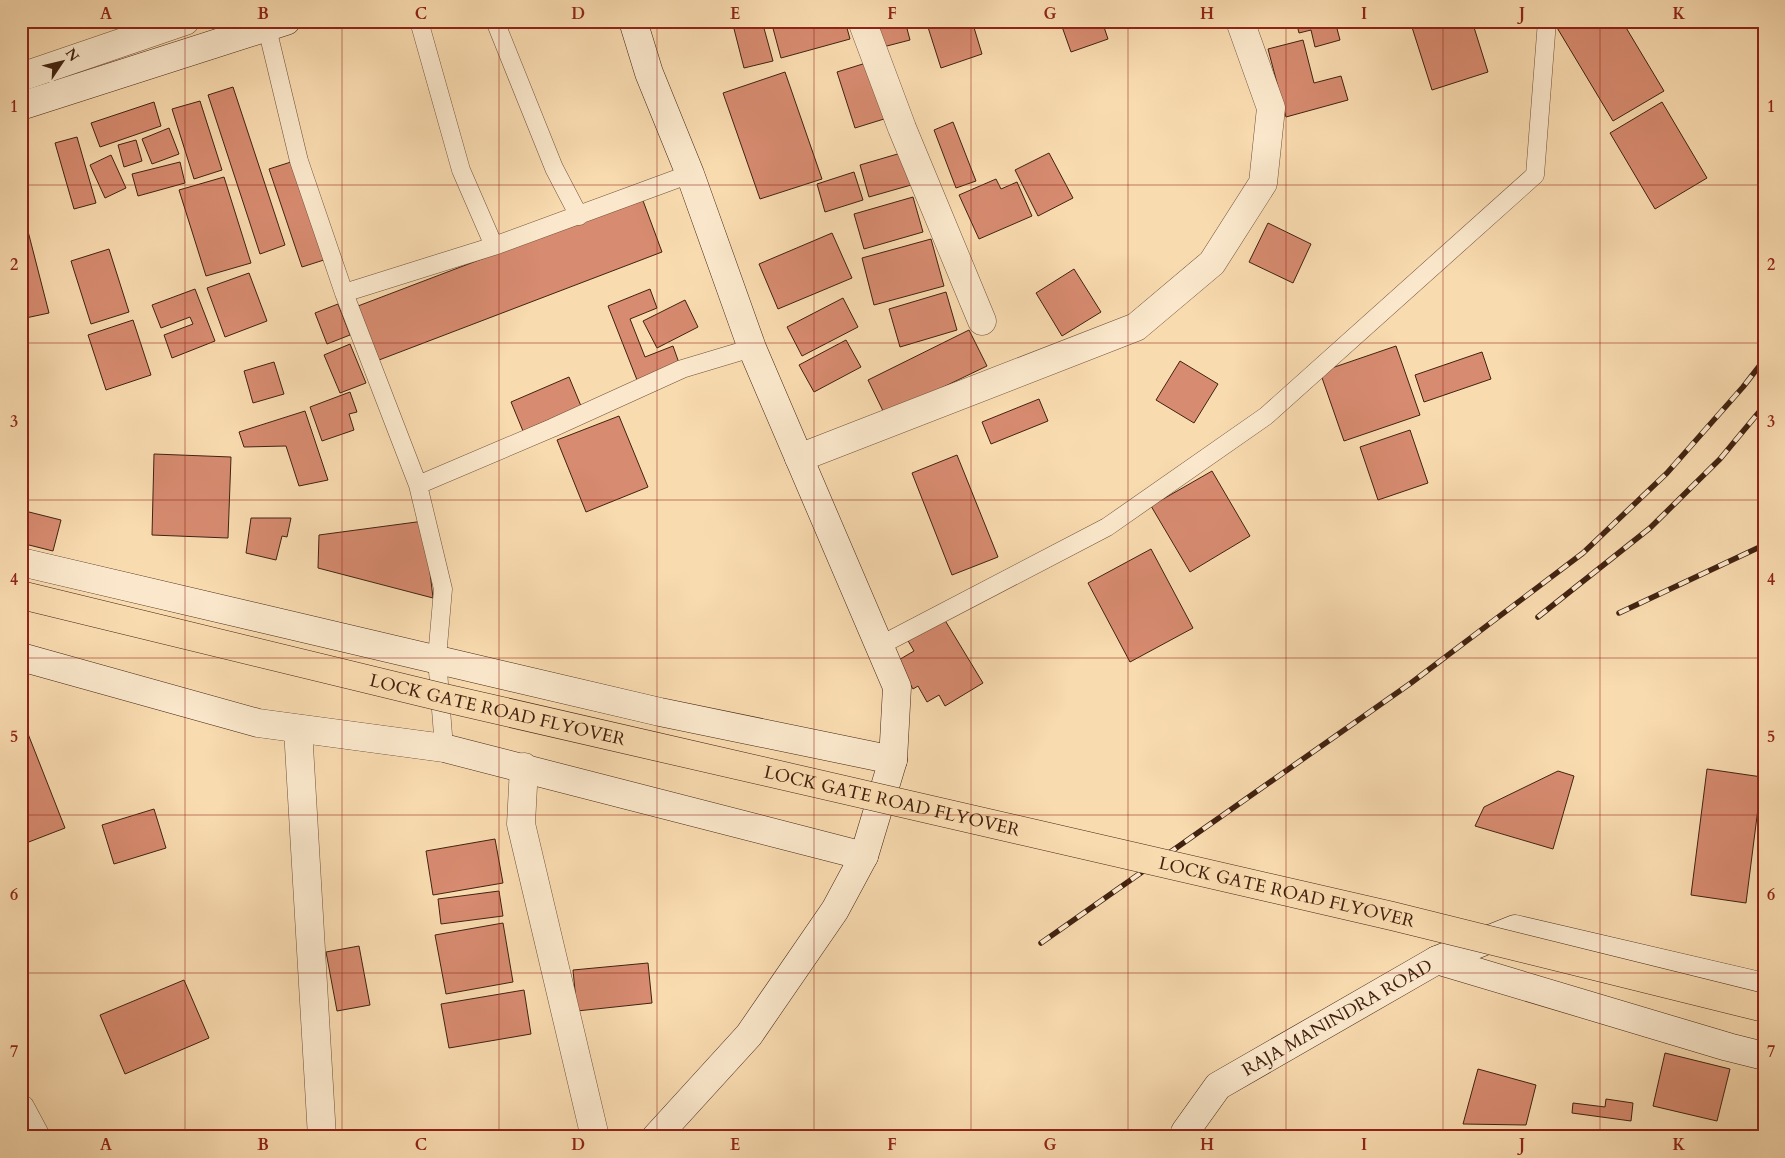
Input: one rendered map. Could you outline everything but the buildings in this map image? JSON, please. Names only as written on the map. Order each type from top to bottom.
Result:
[{"type":"main road","name":"LOCK GATE ROAD FLYOVER","points":[[21,595],[445,698],[1392,916],[1764,1008]]},
{"type":"street","points":[[21,77],[185,21]]},
{"type":"street","points":[[633,21],[649,72],[690,174],[752,348],[897,686],[893,760],[864,856],[835,910],[749,1035],[656,1137]]},
{"type":"street","points":[[862,21],[902,128],[982,322]]},
{"type":"street","points":[[799,458],[1136,327],[1212,263],[1263,183],[1271,108],[1240,21]]},
{"type":"street","points":[[21,106],[277,25]]},
{"type":"street","points":[[21,562],[437,658],[660,712],[893,760]]},
{"type":"street","points":[[21,657],[258,723],[444,748],[524,767],[864,856]]},
{"type":"street","points":[[298,728],[322,1137]]},
{"type":"street","points":[[524,767],[522,824],[595,1137]]},
{"type":"street","name":"RAJA MANINDRA ROAD","points":[[1183,1135],[1218,1086],[1437,960],[1515,929],[1764,986]]},
{"type":"street","points":[[1437,960],[1728,1047],[1764,1056]]},
{"type":"street","points":[[21,1109],[36,1137]]},
{"type":"lane","points":[[419,21],[461,170],[494,246]]},
{"type":"lane","points":[[495,21],[554,168],[579,216]]},
{"type":"lane","points":[[879,646],[1107,527],[1266,416],[1535,176],[1547,21]]},
{"type":"lane","points":[[277,25],[299,161],[344,293],[418,485],[443,589],[437,658],[444,748]]},
{"type":"lane","points":[[344,293],[494,246],[690,174]]},
{"type":"lane","points":[[418,485],[552,428],[682,369],[752,348]]},
{"type":"railway","points":[[1041,943],[1411,683],[1583,553],[1667,473],[1743,387],[1764,360]]},
{"type":"railway","points":[[1538,617],[1650,528],[1720,459],[1764,406]]},
{"type":"railway","points":[[1619,613],[1764,545]]}]
